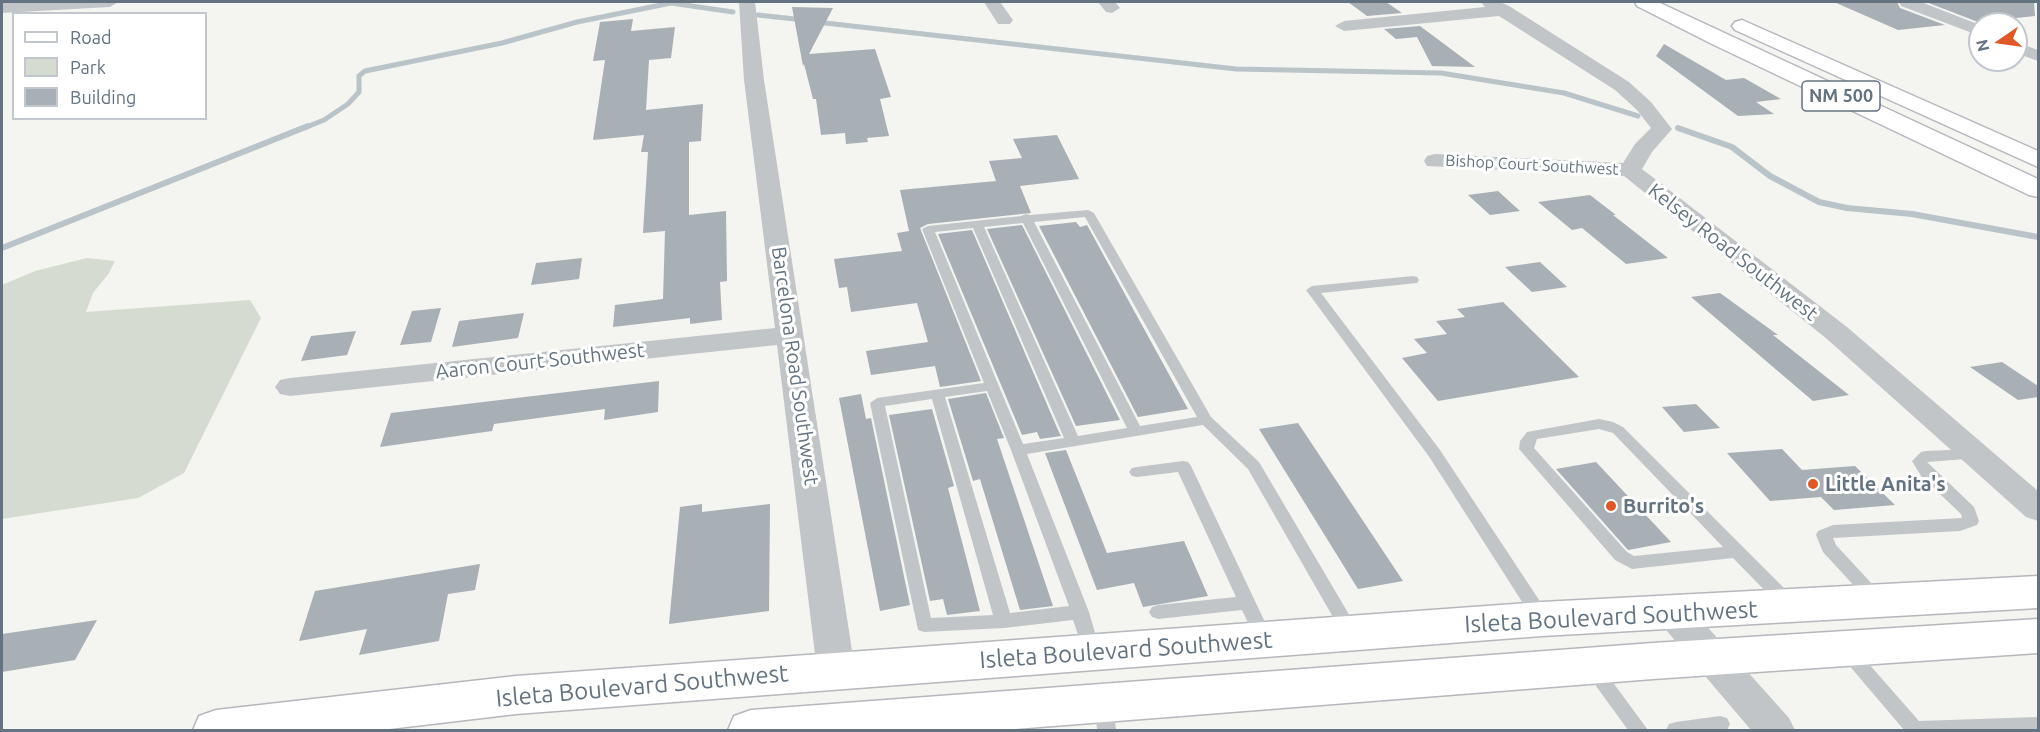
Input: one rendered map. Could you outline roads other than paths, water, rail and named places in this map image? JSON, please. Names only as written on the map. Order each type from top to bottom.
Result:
[{"type":"main road","name":"NM 500","points":[[1644,2],[1719,40],[2038,189]]},
{"type":"main road","name":"NM 500","points":[[1722,16],[2038,160]]},
{"type":"main road","name":"Isleta Boulevard Southwest","points":[[216,730],[516,695],[836,670],[1542,619],[2038,592]]},
{"type":"main road","points":[[751,730],[1105,717],[1590,666],[2038,636]]},
{"type":"main road","name":"Barcelona Road Southwest","points":[[836,670],[841,727]]},
{"type":"street","points":[[2,8],[110,2]]},
{"type":"street","name":"Barcelona Road Southwest","points":[[747,2],[754,80],[836,670]]},
{"type":"street","points":[[992,2],[1004,20]]},
{"type":"street","points":[[1907,2],[1968,27]]},
{"type":"street","points":[[1344,26],[1496,6]]},
{"type":"street","name":"Kelsey Road Southwest","points":[[1496,6],[1622,86],[1644,106],[1662,129],[1643,149],[1630,170],[1836,333],[2038,509]]},
{"type":"street","name":"Bishop Court Southwest","points":[[1435,160],[1630,170]]},
{"type":"street","name":"Aaron Court Southwest","points":[[290,387],[790,335]]},
{"type":"street","points":[[1673,613],[1775,730]]},
{"type":"lane","points":[[1092,653],[1080,612],[1018,450],[928,229],[1026,217],[1088,213],[1206,420],[1254,466],[1352,634]]},
{"type":"lane","points":[[1026,217],[1136,431]]},
{"type":"lane","points":[[977,223],[1073,441]]},
{"type":"lane","points":[[1413,280],[1312,290],[1435,454],[1542,619]]},
{"type":"lane","points":[[991,386],[877,403],[924,625],[1004,621],[1080,612]]},
{"type":"lane","points":[[937,394],[1004,621]]},
{"type":"lane","points":[[1018,450],[1206,420]]},
{"type":"lane","points":[[1737,551],[1632,563],[1621,556],[1526,449],[1527,441],[1533,435],[1599,424],[1618,430],[1737,551],[1791,607]]},
{"type":"lane","points":[[1880,602],[1829,548],[1824,535],[1833,531],[1960,525],[1971,521],[1968,511],[1926,472],[1919,461],[1926,456],[1975,454]]},
{"type":"lane","points":[[1137,472],[1183,466],[1265,640]]},
{"type":"lane","points":[[1158,612],[1247,603]]},
{"type":"lane","points":[[1844,648],[1915,730],[2038,724]]},
{"type":"lane","points":[[1590,666],[1639,730]]},
{"type":"lane","points":[[1676,730],[1720,724]]},
{"type":"waterway","points":[[304,128],[324,120],[348,104],[359,92],[359,76],[365,71],[502,43],[577,22],[671,3],[733,12]]},
{"type":"waterway","points":[[758,15],[804,20]]},
{"type":"waterway","points":[[816,22],[1236,69],[1441,73],[1564,93],[1638,116]]},
{"type":"waterway","points":[[2,248],[308,126]]},
{"type":"waterway","points":[[1678,128],[1732,147],[1770,176],[1819,202],[1847,208],[1912,214],[2038,237]]},
{"type":"place","name":"Little Anita's","points":[[1813,484]]},
{"type":"place","name":"Burrito's","points":[[1611,506]]}]
